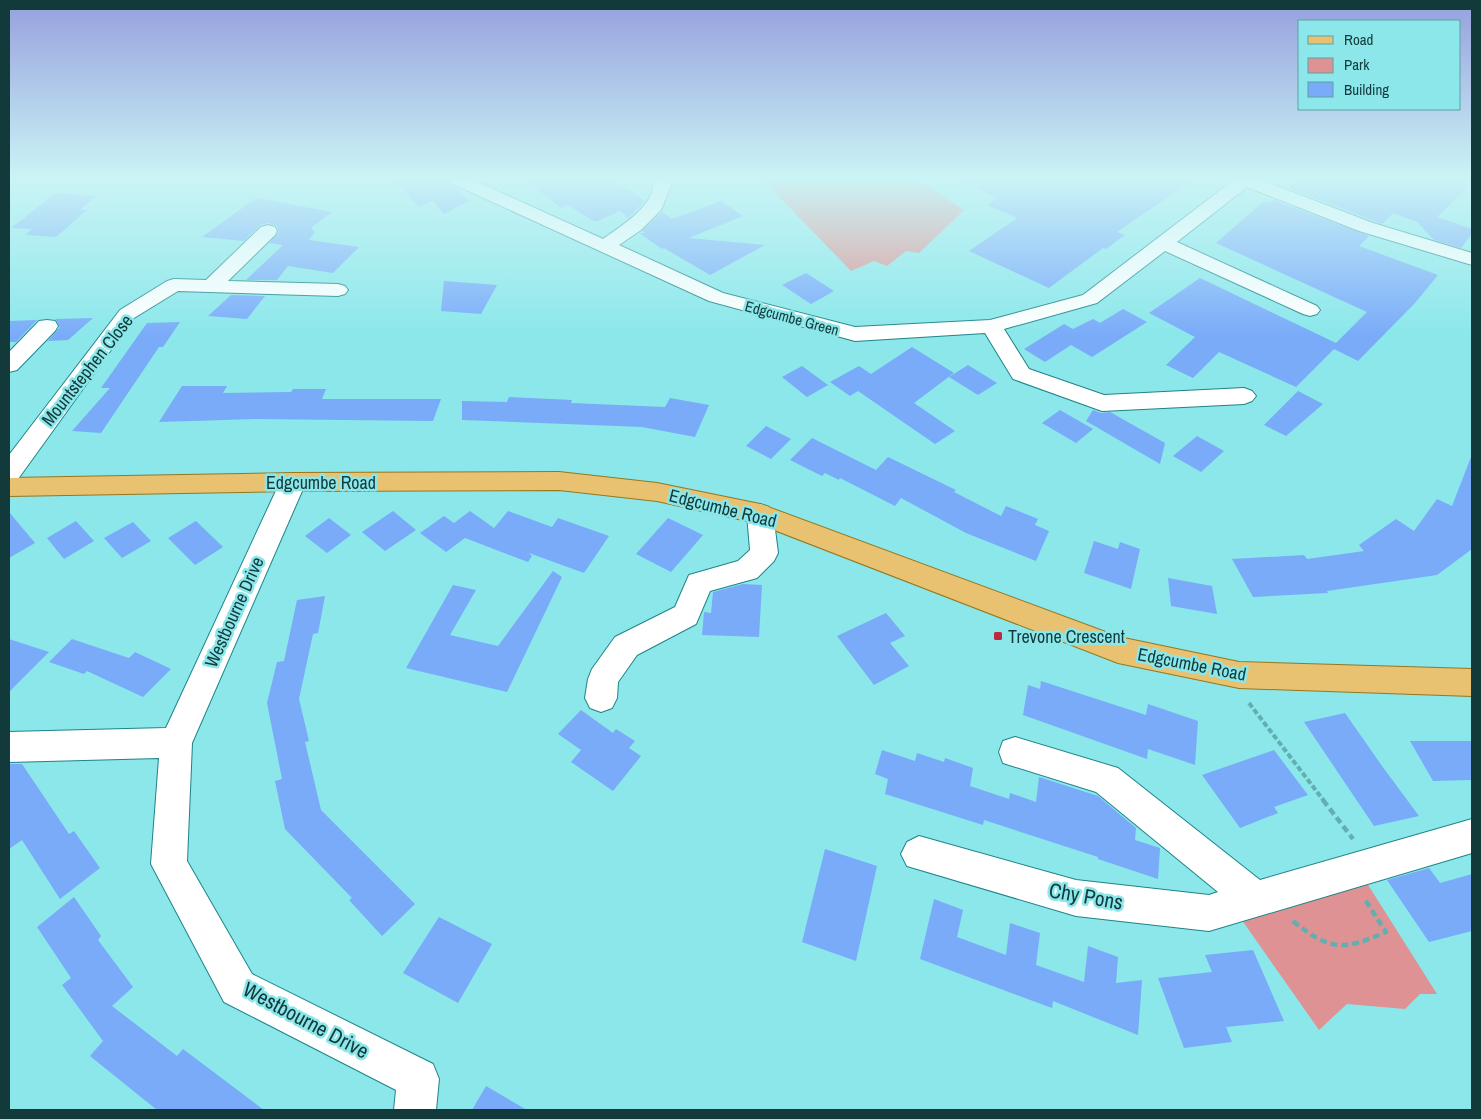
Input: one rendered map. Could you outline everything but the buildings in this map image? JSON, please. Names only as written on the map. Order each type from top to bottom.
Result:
[{"type":"main road","name":"Edgcumbe Road","points":[[9,487],[293,482],[559,481],[657,492],[760,514],[1118,650],[1239,675],[1472,684]]},
{"type":"street","points":[[211,286],[268,231]]},
{"type":"street","name":"Edgcumbe Green","points":[[570,231],[716,297],[855,334],[991,326],[1090,299],[1179,231]]},
{"type":"street","points":[[604,247],[627,231]]},
{"type":"street","name":"Edgcumbe Green","points":[[1380,231],[1472,259]]},
{"type":"street","points":[[1164,243],[1310,310]]},
{"type":"street","name":"Mountstephen Close","points":[[9,473],[126,314],[174,285],[338,290]]},
{"type":"street","points":[[9,365],[47,326]]},
{"type":"street","points":[[991,326],[1021,374],[1102,403],[1244,396]]},
{"type":"street","name":"Westbourne Drive","points":[[293,482],[176,743],[169,864],[238,988],[417,1095]]},
{"type":"street","points":[[601,698],[602,679],[626,646],[686,615],[699,583],[747,570],[764,553],[760,514]]},
{"type":"street","points":[[9,747],[176,743]]},
{"type":"street","points":[[1015,752],[1106,778],[1262,898]]},
{"type":"street","name":"Chy Pons","points":[[919,854],[1076,898],[1209,913],[1472,836]]},
{"type":"path","points":[[1245,698],[1360,869],[1386,932],[1366,942],[1342,947],[1326,945],[1310,936],[1262,898]]},
{"type":"green space","points":[[813,231],[942,231],[919,253],[906,251],[887,266],[874,261],[851,271]]},
{"type":"green space","points":[[1358,869],[1437,994],[1420,994],[1405,1009],[1347,1004],[1319,1030],[1232,906]]},
{"type":"place","name":"Trevone Crescent","points":[[998,636]]}]
